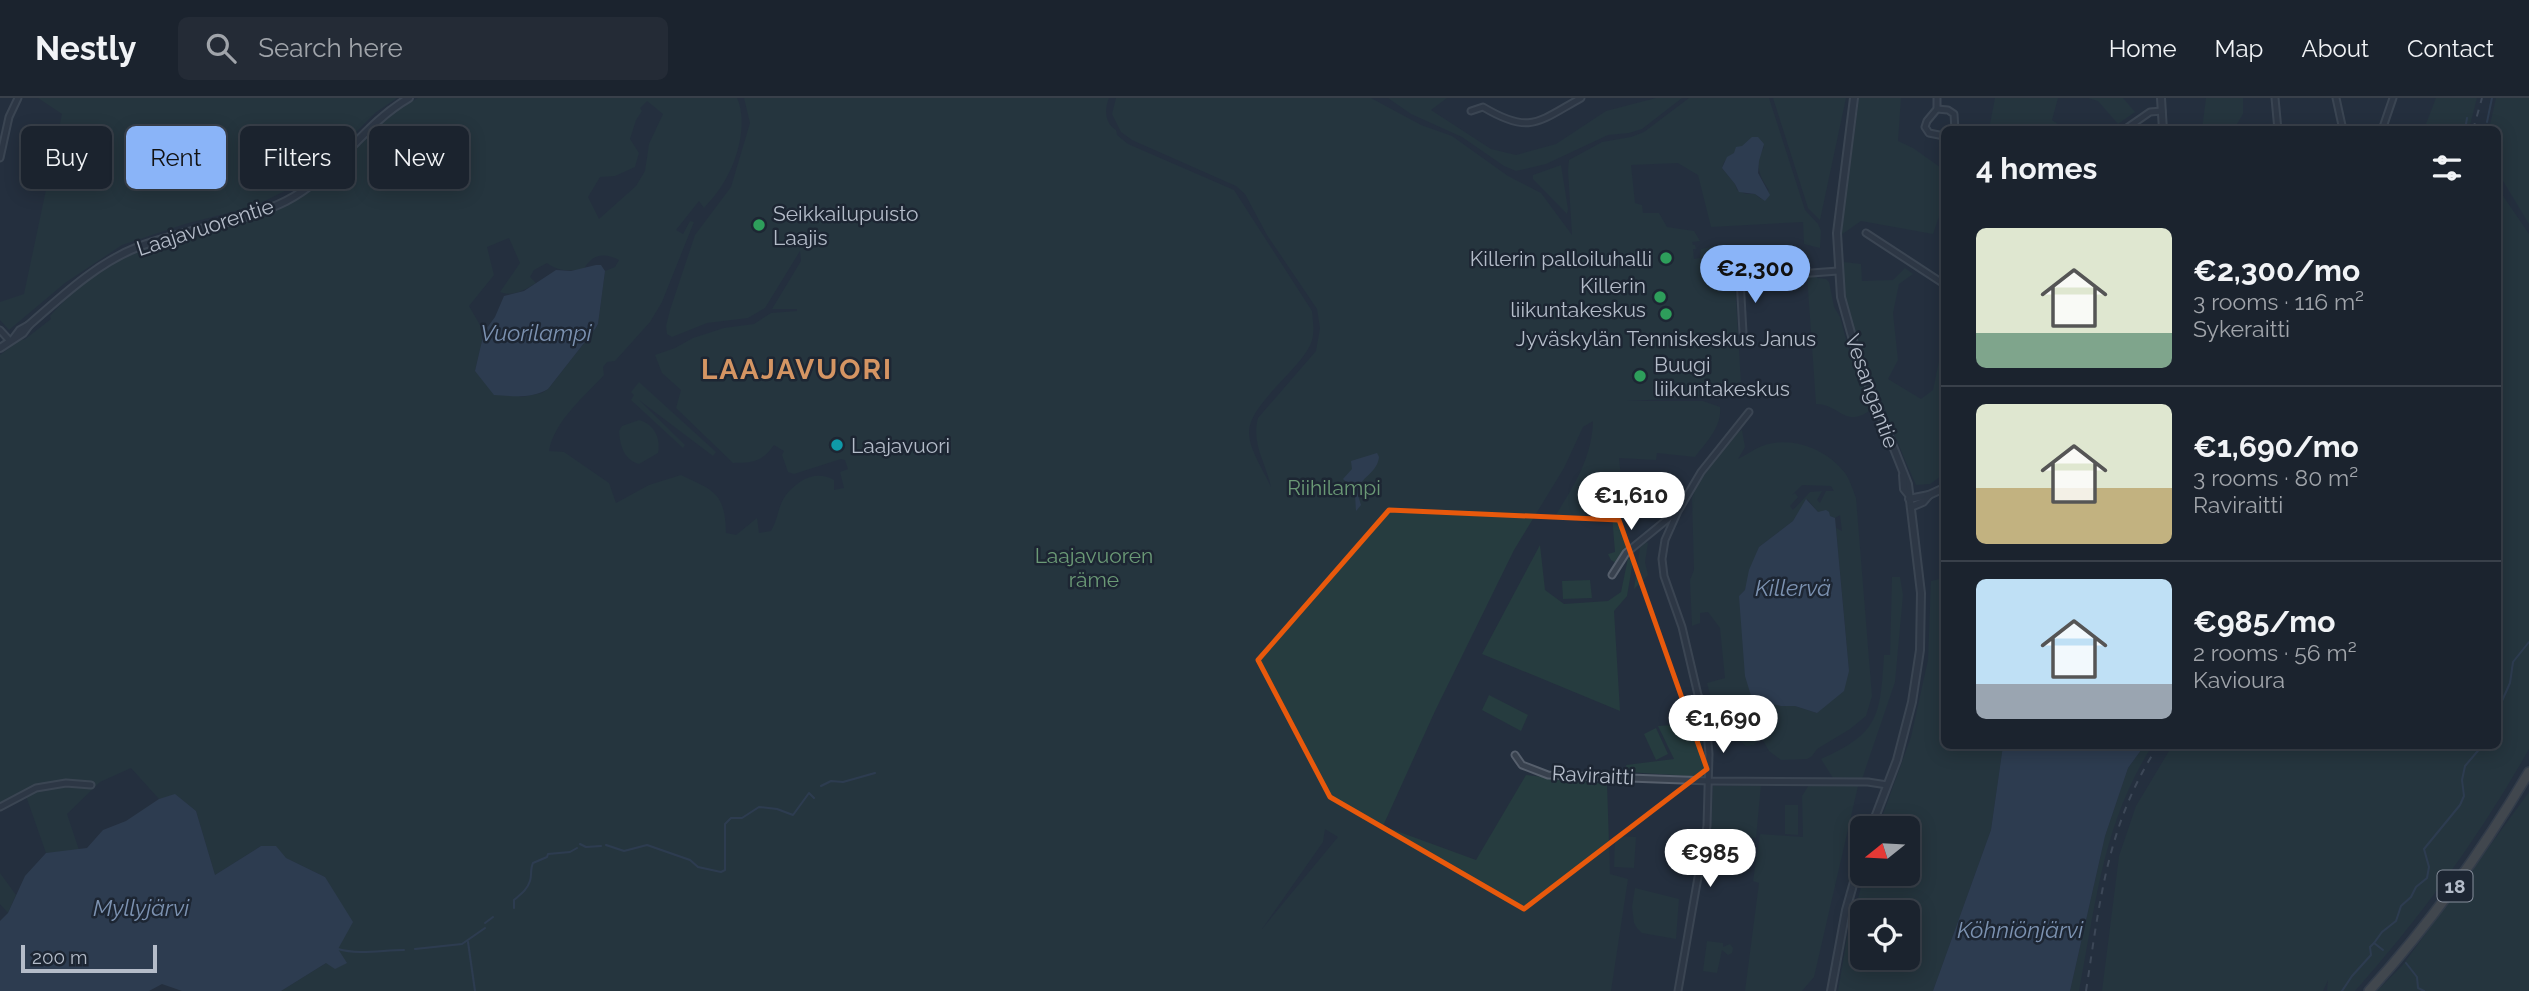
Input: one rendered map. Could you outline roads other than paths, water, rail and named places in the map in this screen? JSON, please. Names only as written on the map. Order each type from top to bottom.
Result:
[{"type":"highway","name":"18","points":[[2369,991],[2433,915],[2473,861],[2529,772]]},
{"type":"street","points":[[0,158],[9,117],[18,98]]},
{"type":"street","name":"Laajavuorentie","points":[[0,348],[23,333],[82,281],[124,253],[159,240],[265,210],[297,195],[326,173],[378,121],[409,98]]},
{"type":"street","points":[[1471,111],[1483,107],[1517,123],[1535,124],[1581,98]]},
{"type":"street","name":"Vesangantie","points":[[1854,98],[1838,216],[1841,297],[1852,341],[1903,475],[1904,489],[1909,500],[1921,593],[1920,650],[1906,726],[1875,816]]},
{"type":"street","points":[[1937,98],[1937,109],[1925,127],[1929,133],[1941,135]]},
{"type":"street","points":[[2161,98],[2163,126]]},
{"type":"street","points":[[2275,98],[2277,126]]},
{"type":"street","points":[[2336,98],[2342,126]]},
{"type":"street","points":[[2383,126],[2393,98]]},
{"type":"street","points":[[1937,109],[1948,110],[1954,114],[1955,126]]},
{"type":"street","points":[[2130,126],[2150,112],[2162,111]]},
{"type":"street","points":[[1866,233],[1941,282]]},
{"type":"street","points":[[1732,279],[1838,271]]},
{"type":"street","points":[[1740,278],[1743,333]]},
{"type":"street","points":[[0,330],[12,339]]},
{"type":"street","points":[[1678,991],[1707,826],[1710,781],[1705,709],[1698,695],[1682,627],[1664,576],[1662,559],[1665,540],[1678,511],[1701,472],[1749,412]]},
{"type":"street","points":[[1909,500],[1923,502],[1929,495],[1941,489]]},
{"type":"street","points":[[1612,575],[1626,553],[1678,511]]},
{"type":"street","name":"Raviraitti","points":[[1515,755],[1522,765],[1548,775],[1887,785]]},
{"type":"street","points":[[0,807],[36,788],[66,783],[91,785]]},
{"type":"street","points":[[1830,991],[1853,886]]},
{"type":"water","points":[[1752,137],[1758,137],[1764,144],[1758,173],[1770,195],[1765,201],[1755,194],[1739,192],[1722,168],[1736,147],[1742,146]]},
{"type":"water","name":"Vuorilampi","points":[[601,265],[605,271],[598,324],[548,389],[528,396],[494,395],[475,371],[484,332],[495,317],[504,296],[524,291],[556,270],[571,271]]},
{"type":"water","name":"Riihilampi","points":[[1377,453],[1379,457],[1376,466],[1356,489],[1361,505],[1356,511],[1354,492],[1343,479],[1352,469],[1351,461]]},
{"type":"water","name":"Killervä","points":[[1806,499],[1818,512],[1826,510],[1835,518],[1849,671],[1844,691],[1817,713],[1795,706],[1781,706],[1752,699],[1745,676],[1739,596],[1745,590],[1749,570],[1759,547],[1793,521]]},
{"type":"water","name":"Köhniönjärvi","points":[[2003,749],[2142,749],[2128,768],[2105,836],[2070,991],[1933,991],[1991,830]]},
{"type":"water","name":"Myllyjärvi","points":[[175,794],[196,811],[215,875],[261,846],[276,846],[286,858],[325,877],[353,922],[338,949],[347,963],[335,969],[326,963],[281,991],[182,991],[162,984],[149,991],[0,991],[0,921],[8,913],[25,876],[46,853],[87,848],[103,830],[126,821],[159,799]]},
{"type":"waterway","points":[[2487,122],[2492,98]]},
{"type":"waterway","points":[[2466,126],[2467,118]]},
{"type":"waterway","points":[[2501,703],[2510,683],[2513,662],[2529,642]]},
{"type":"waterway","points":[[2374,943],[2382,932],[2396,921],[2401,906],[2427,878],[2429,867],[2424,849],[2460,805],[2464,796],[2462,780],[2465,766],[2479,749]]},
{"type":"waterway","points":[[821,786],[831,781],[843,782],[875,773]]},
{"type":"waterway","points":[[606,845],[624,851],[647,845],[690,860],[698,867],[721,872],[725,870],[725,824],[731,818],[742,818],[759,807],[777,809],[793,815],[809,793],[814,798]]},
{"type":"waterway","points":[[580,844],[586,847],[601,846]]},
{"type":"waterway","points":[[514,908],[514,900],[529,884],[533,863],[548,854],[570,852],[577,848]]},
{"type":"waterway","points":[[485,923],[493,917]]},
{"type":"waterway","points":[[415,949],[462,944],[485,928]]},
{"type":"waterway","points":[[468,942],[475,991]]},
{"type":"waterway","points":[[2342,991],[2371,955],[2370,947],[2374,943],[2383,950]]},
{"type":"waterway","points":[[338,949],[362,952],[404,950]]},
{"type":"waterway","points":[[2406,963],[2417,977],[2418,988],[2424,991]]},
{"type":"railway","points":[[2474,126],[2482,98]]},
{"type":"railway","points":[[2086,991],[2101,894],[2116,834],[2141,775],[2156,749]]},
{"type":"place","name":"Seikkailupuisto Laajis","points":[[759,225]]},
{"type":"place","name":"Killerin palloiluhalli","points":[[1666,258]]},
{"type":"place","name":"Killerin liikuntakeskus","points":[[1660,297]]},
{"type":"place","name":"Jyväskylän Tenniskeskus Janus","points":[[1666,314]]},
{"type":"place","name":"Buugi liikuntakeskus","points":[[1640,376]]},
{"type":"place","name":"Laajavuori","points":[[837,445]]},
{"type":"district","name":"LAAJAVUORI","points":[[797,369]]},
{"type":"park label","name":"Laajavuoren räme","points":[[1094,567]]}]
